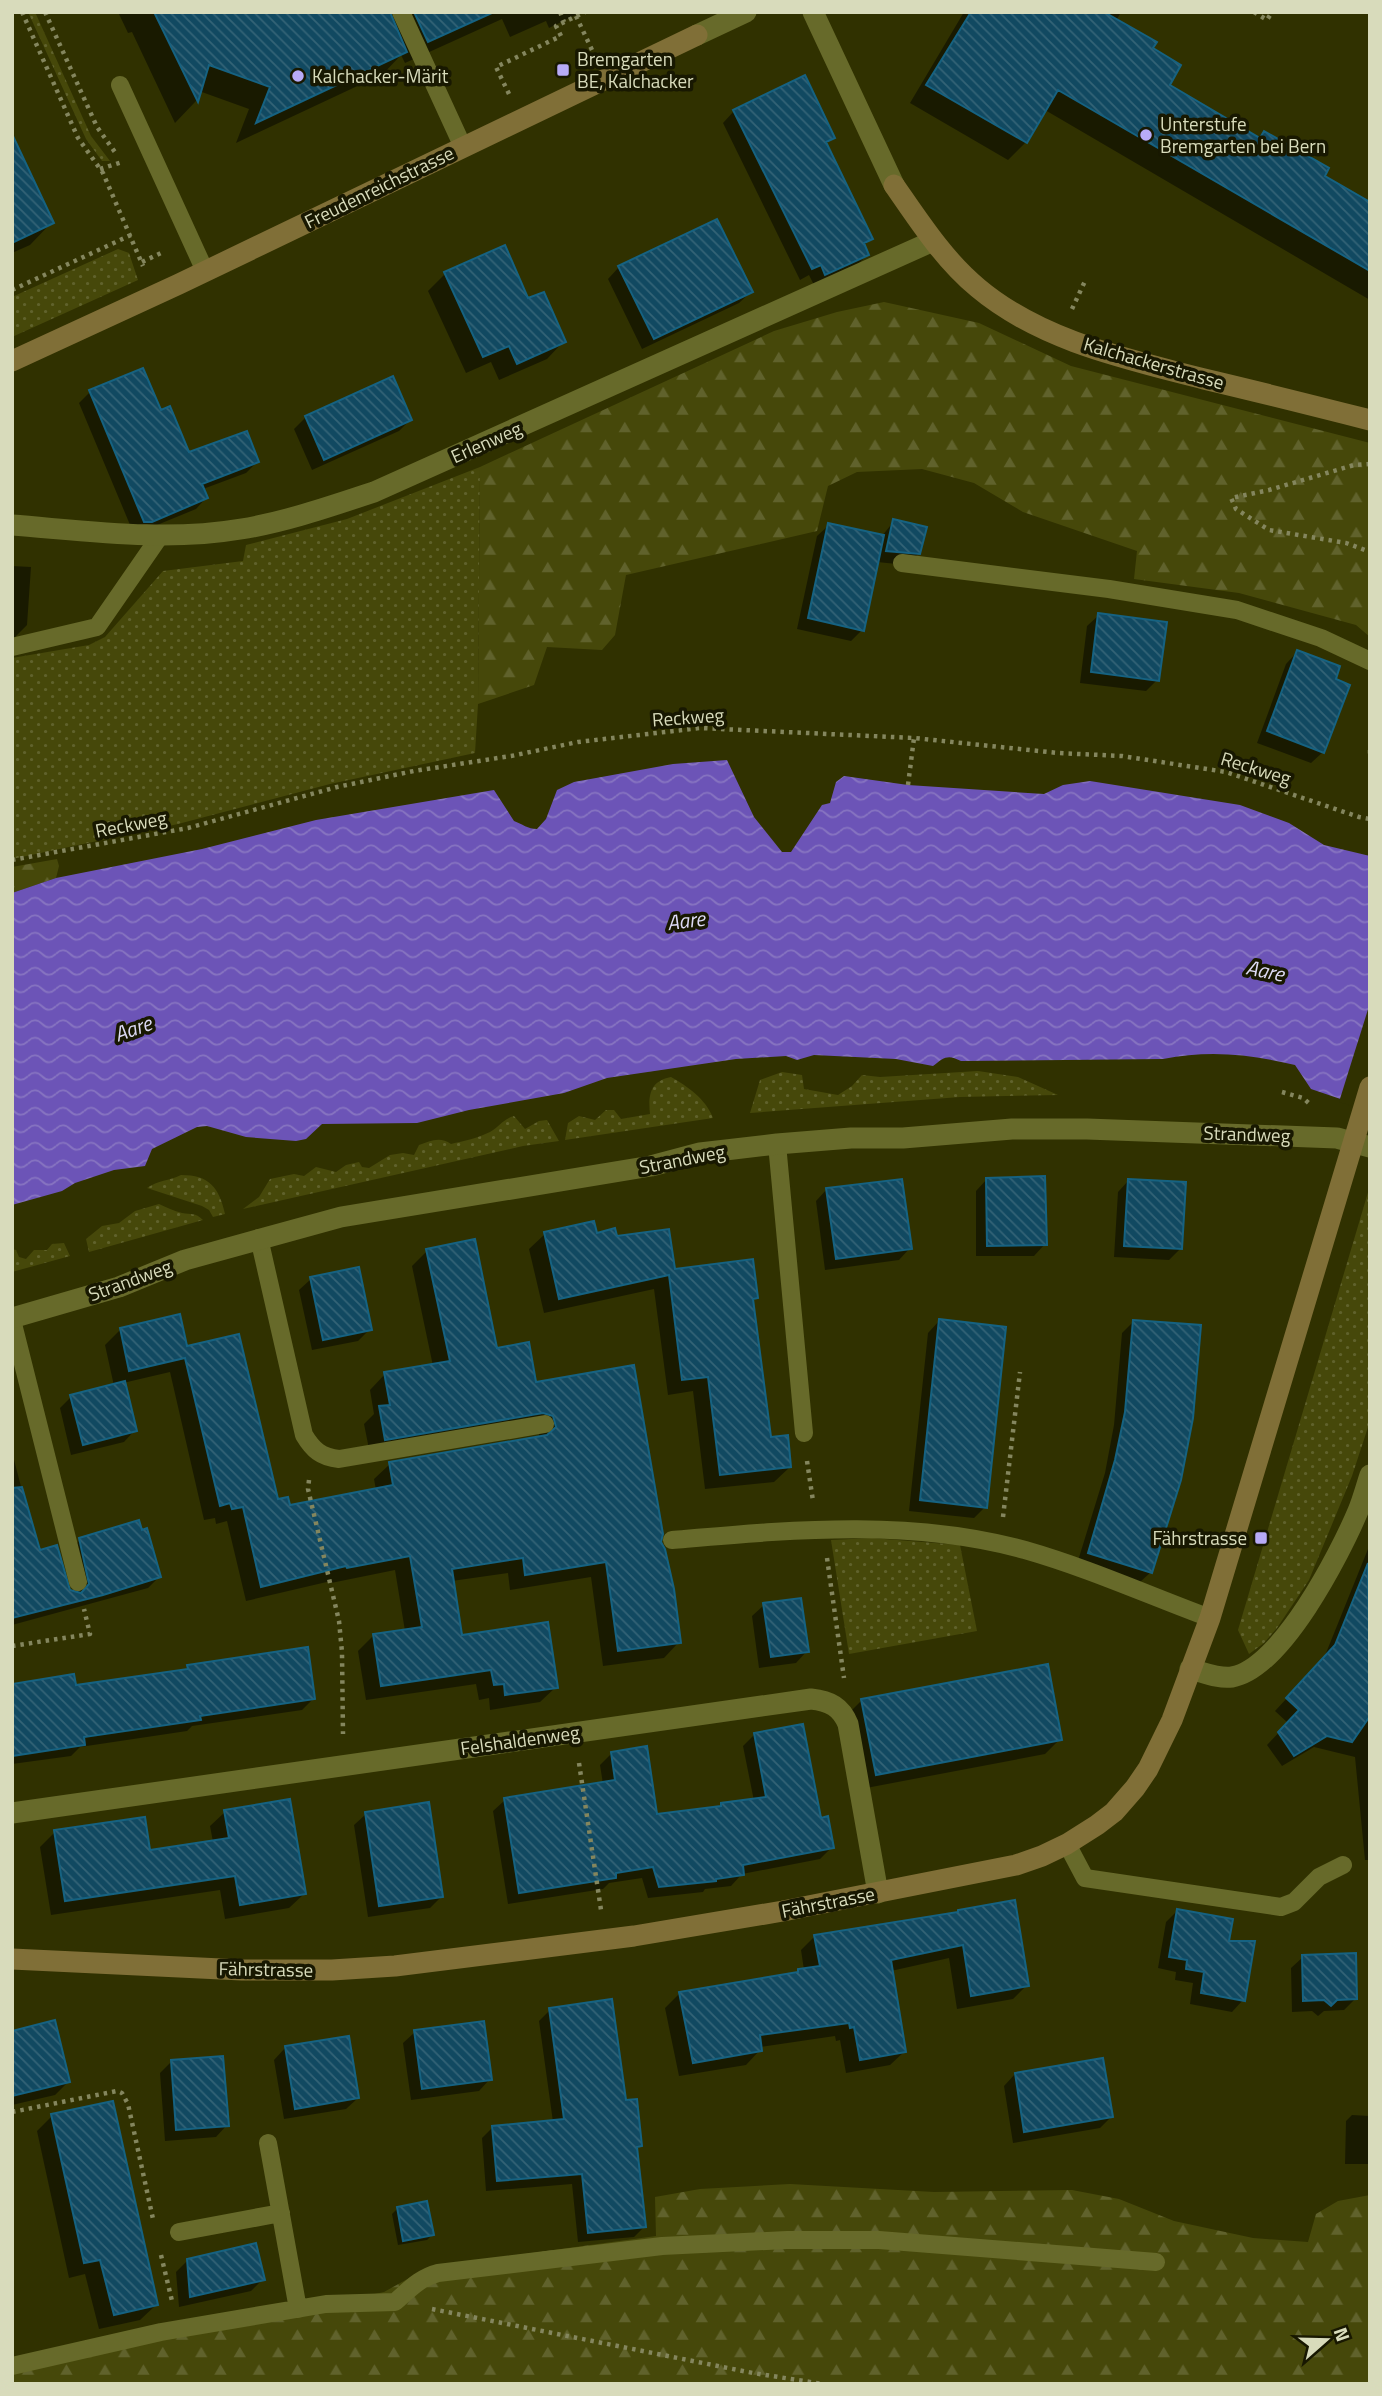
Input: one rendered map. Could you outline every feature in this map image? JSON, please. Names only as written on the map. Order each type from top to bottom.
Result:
[{"type":"street","name":"Freudenreichstrasse","points":[[12,361],[746,12]]},
{"type":"street","name":"Kalchackerstrasse","points":[[813,12],[894,185],[933,241],[978,288],[1018,315],[1059,335],[1118,357],[1370,420]]},
{"type":"street","name":"Erlenweg","points":[[12,526],[160,536],[240,529],[315,511],[374,492],[933,241]]},
{"type":"street","name":"Fährstrasse","points":[[12,1959],[242,1970],[332,1970],[396,1966],[634,1936],[877,1893],[1016,1865],[1067,1844],[1097,1825],[1135,1788],[1148,1769],[1172,1720],[1210,1618],[1370,1087]]},
{"type":"street","name":"Strandweg","points":[[12,1319],[119,1287],[185,1260],[341,1217],[651,1166],[701,1153],[851,1138],[903,1138],[1012,1129],[1338,1138],[1370,1147]]},
{"type":"street","points":[[1190,1669],[1231,1677],[1259,1665],[1274,1650],[1292,1629],[1327,1571],[1358,1511],[1370,1475]]},
{"type":"street","name":"Felshaldenweg","points":[[12,1813],[800,1699],[831,1703]]},
{"type":"street","points":[[831,1703],[844,1716],[852,1738],[877,1893]]},
{"type":"lane","points":[[401,12],[463,147]]},
{"type":"lane","points":[[120,85],[205,271]]},
{"type":"lane","points":[[12,647],[97,627],[160,536]]},
{"type":"lane","points":[[902,564],[1109,589],[1237,610],[1321,638],[1370,662]]},
{"type":"lane","points":[[777,1144],[804,1433]]},
{"type":"lane","points":[[259,1238],[304,1435],[314,1451],[328,1458],[339,1459],[545,1424]]},
{"type":"lane","points":[[12,1319],[78,1582]]},
{"type":"lane","points":[[672,1540],[816,1530],[893,1529],[943,1534],[999,1544],[1070,1564],[1210,1618]]},
{"type":"lane","points":[[1067,1844],[1085,1878],[1282,1907],[1294,1902],[1319,1877],[1343,1865]]},
{"type":"lane","points":[[268,2143],[298,2309]]},
{"type":"lane","points":[[179,2232],[281,2213]]},
{"type":"lane","points":[[12,2365],[178,2330],[326,2304],[395,2302],[417,2282],[438,2273],[649,2248],[734,2241],[879,2240],[1156,2262]]},
{"type":"path","points":[[22,12],[78,138],[99,169],[131,235],[155,295]]},
{"type":"path","points":[[45,12],[97,127],[123,164],[99,169]]},
{"type":"path","points":[[560,12],[565,22]]},
{"type":"path","points":[[502,79],[496,67],[561,36],[556,26],[585,12]]},
{"type":"path","points":[[1254,12],[1267,20],[1272,12]]},
{"type":"path","points":[[576,16],[585,33]]},
{"type":"path","points":[[12,290],[131,235]]},
{"type":"path","points":[[159,240],[178,284]]},
{"type":"path","points":[[142,262],[164,252]]},
{"type":"path","points":[[1370,464],[1231,498],[1236,509],[1275,532],[1346,543],[1370,552]]},
{"type":"path","name":"Reckweg","points":[[12,860],[188,828],[337,787],[414,771],[578,742],[722,727],[914,738],[1058,753],[1122,756],[1200,767],[1252,779],[1370,819]]},
{"type":"path","points":[[908,785],[914,738]]},
{"type":"path","points":[[1370,750],[1370,757]]},
{"type":"path","points":[[1282,1092],[1303,1098],[1315,1108]]},
{"type":"path","points":[[999,1544],[1007,1496],[1020,1372]]},
{"type":"path","points":[[804,1433],[816,1530],[823,1535],[844,1681],[831,1703]]},
{"type":"path","points":[[320,1454],[311,1472],[308,1489],[339,1621],[342,1652],[343,1766]]},
{"type":"path","points":[[12,1646],[90,1634],[84,1608]]},
{"type":"path","points":[[575,1732],[602,1918]]},
{"type":"path","points":[[12,2112],[117,2091],[122,2093],[128,2104],[153,2219]]},
{"type":"path","points":[[159,2247],[178,2330]]},
{"type":"path","points":[[395,2302],[822,2384]]},
{"type":"green space","points":[[28,12],[35,12],[91,136],[110,161],[102,161],[86,139]]},
{"type":"green space","points":[[118,249],[129,253],[138,280],[12,337],[12,297]]},
{"type":"green space","points":[[884,302],[979,323],[1071,366],[1370,443],[1370,637],[1356,625],[1239,593],[1134,579],[1137,551],[1023,512],[974,483],[922,469],[857,472],[828,486],[817,531],[626,575],[615,635],[602,650],[547,647],[534,685],[478,704],[480,467],[774,331],[837,312]]},
{"type":"green space","points":[[480,467],[478,704],[475,753],[330,784],[178,824],[12,859],[12,658],[89,645],[105,637],[163,571],[243,561],[246,545],[347,519]]},
{"type":"green space","points":[[57,859],[59,866],[56,878],[12,893],[12,867]]},
{"type":"green space","points":[[978,1071],[1018,1077],[1058,1095],[960,1097],[750,1113],[760,1080],[782,1072],[802,1075],[804,1089],[838,1095],[862,1075],[880,1077]]},
{"type":"green space","points":[[671,1077],[701,1099],[713,1118],[565,1140],[568,1123],[579,1116],[595,1120],[606,1110],[614,1110],[621,1119],[650,1114],[652,1090],[659,1082]]},
{"type":"green space","points":[[514,1116],[525,1129],[539,1121],[547,1120],[559,1141],[523,1146],[243,1209],[259,1197],[270,1179],[294,1174],[304,1176],[316,1167],[336,1172],[346,1165],[359,1162],[362,1167],[369,1168],[390,1155],[414,1155],[419,1145],[431,1141],[443,1140],[451,1144],[481,1136]]},
{"type":"green space","points":[[181,1175],[199,1177],[211,1184],[220,1197],[225,1214],[213,1217],[209,1210],[202,1206],[147,1188]]},
{"type":"green space","points":[[1369,1189],[1370,1421],[1352,1476],[1309,1580],[1277,1628],[1264,1643],[1249,1654],[1238,1630]]},
{"type":"green space","points":[[159,1204],[203,1220],[89,1252],[86,1239],[102,1226],[119,1223],[135,1211]]},
{"type":"green space","points":[[64,1243],[70,1256],[12,1272],[12,1249],[16,1250],[19,1257],[26,1259],[34,1250],[47,1250],[52,1244]]},
{"type":"green space","points":[[872,1538],[960,1545],[977,1631],[849,1654],[831,1540]]},
{"type":"green space","points":[[790,2184],[934,2192],[1072,2190],[1119,2199],[1174,2221],[1253,2238],[1308,2242],[1316,2214],[1338,2201],[1370,2195],[1370,2384],[12,2384],[12,2373],[384,2292],[429,2267],[656,2236],[655,2197],[700,2189]]},
{"type":"water","name":"Aare","points":[[727,760],[754,817],[782,852],[791,852],[822,805],[830,803],[836,782],[844,776],[908,785],[1044,794],[1063,785],[1090,781],[1240,805],[1289,823],[1324,845],[1370,856],[1370,1109],[1311,1089],[1295,1065],[1229,1054],[1163,1059],[961,1061],[949,1057],[933,1066],[896,1059],[814,1055],[797,1060],[786,1056],[736,1059],[607,1078],[564,1093],[469,1110],[417,1123],[322,1124],[306,1139],[296,1141],[246,1137],[207,1126],[197,1127],[152,1149],[145,1166],[114,1170],[75,1183],[62,1191],[12,1205],[12,893],[56,878],[202,849],[316,820],[494,790],[514,821],[537,829],[546,819],[557,790],[574,782],[673,764]]},
{"type":"pier","points":[[1370,1003],[1370,1112],[1339,1102]]},
{"type":"building","name":"Kalchacker-Märit","points":[[154,12],[390,12],[407,52],[256,123],[270,87],[209,65],[198,102]]},
{"type":"building","name":"Kalchacker-Märit","points":[[414,12],[494,12],[428,42]]},
{"type":"building","points":[[971,12],[1104,12],[1157,42],[1153,48],[1181,65],[1170,85],[1260,138],[1264,131],[1329,168],[1325,176],[1370,202],[1370,271],[1058,90],[1027,143],[926,85]]},
{"type":"building","points":[[805,75],[835,138],[826,142],[873,239],[864,243],[869,255],[825,275],[821,265],[812,269],[733,110]]},
{"type":"building","points":[[12,134],[54,223],[12,243]]},
{"type":"building","points":[[717,219],[753,292],[654,339],[618,266]]},
{"type":"building","points":[[505,245],[528,298],[544,292],[566,342],[517,364],[509,346],[483,357],[444,272]]},
{"type":"building","points":[[143,368],[161,410],[170,406],[189,452],[247,431],[259,462],[202,484],[208,498],[152,522],[144,522],[89,390]]},
{"type":"building","points":[[393,376],[412,420],[324,460],[305,416]]},
{"type":"building","points":[[893,519],[927,527],[920,554],[886,551]]},
{"type":"building","points":[[828,523],[884,535],[864,631],[808,618]]},
{"type":"building","points":[[1098,613],[1167,622],[1159,681],[1091,672]]},
{"type":"building","points":[[1297,650],[1340,666],[1336,679],[1350,685],[1324,753],[1267,731]]},
{"type":"building","points":[[1045,1176],[1047,1245],[987,1246],[986,1178]]},
{"type":"building","points":[[902,1179],[912,1249],[836,1259],[826,1188]]},
{"type":"building","points":[[1128,1179],[1186,1182],[1182,1249],[1124,1246]]},
{"type":"building","points":[[594,1221],[597,1233],[615,1228],[617,1236],[669,1229],[675,1269],[753,1259],[758,1298],[753,1299],[771,1437],[788,1435],[791,1467],[720,1475],[708,1377],[682,1380],[669,1275],[559,1299],[544,1232]]},
{"type":"building","points":[[475,1239],[497,1348],[529,1342],[536,1382],[634,1365],[663,1534],[661,1542],[674,1589],[681,1643],[618,1651],[606,1562],[525,1575],[523,1558],[452,1569],[462,1635],[548,1622],[558,1688],[505,1695],[504,1684],[494,1685],[491,1670],[381,1686],[373,1634],[422,1627],[410,1556],[347,1568],[346,1566],[261,1587],[243,1507],[232,1509],[230,1503],[220,1506],[185,1358],[129,1371],[120,1328],[180,1314],[187,1346],[239,1334],[278,1499],[288,1497],[290,1505],[393,1485],[389,1462],[547,1435],[556,1427],[553,1416],[543,1413],[385,1440],[379,1406],[390,1405],[384,1372],[450,1361],[426,1249]]},
{"type":"building","points":[[359,1267],[372,1330],[323,1340],[310,1277]]},
{"type":"building","points":[[939,1319],[1006,1327],[987,1508],[920,1500]]},
{"type":"building","points":[[1133,1320],[1201,1325],[1193,1418],[1181,1480],[1152,1573],[1088,1553],[1115,1460],[1125,1412]]},
{"type":"building","points":[[125,1381],[137,1431],[83,1445],[70,1395]]},
{"type":"building","points":[[22,1487],[40,1550],[57,1545],[70,1590],[81,1593],[89,1584],[79,1538],[139,1520],[142,1530],[147,1528],[161,1577],[12,1618],[12,1488]]},
{"type":"building","points":[[1368,1563],[1370,1716],[1352,1742],[1327,1736],[1294,1756],[1278,1732],[1299,1710],[1286,1698],[1335,1645]]},
{"type":"building","points":[[801,1598],[809,1652],[771,1657],[763,1603]]},
{"type":"building","points":[[308,1647],[315,1699],[200,1716],[201,1720],[84,1737],[85,1745],[12,1756],[12,1684],[74,1674],[76,1685],[188,1669],[187,1665]]},
{"type":"building","points":[[1048,1664],[1062,1740],[876,1775],[861,1699]]},
{"type":"building","points":[[803,1724],[821,1818],[828,1816],[834,1848],[743,1865],[744,1875],[716,1881],[659,1887],[653,1867],[616,1873],[616,1878],[519,1893],[504,1798],[615,1780],[611,1752],[647,1746],[657,1814],[766,1797],[754,1733]]},
{"type":"building","points":[[290,1799],[306,1894],[240,1905],[235,1876],[65,1901],[54,1830],[145,1817],[150,1850],[229,1838],[224,1810]]},
{"type":"building","points":[[429,1802],[443,1897],[379,1906],[365,1812]]},
{"type":"building","points":[[1015,1900],[1029,1986],[971,1996],[963,1945],[891,1960],[906,2052],[860,2060],[854,2027],[850,2028],[849,2023],[760,2035],[762,2051],[693,2063],[679,1992],[820,1966],[814,1935]]},
{"type":"building","points":[[1177,1909],[1233,1919],[1229,1941],[1255,1941],[1245,2001],[1201,1993],[1204,1972],[1186,1969],[1187,1960],[1169,1957]]},
{"type":"building","points":[[1356,1953],[1357,1999],[1337,2000],[1331,2006],[1324,2000],[1303,2001],[1302,1955]]},
{"type":"building","points":[[612,1999],[626,2100],[637,2099],[642,2146],[637,2147],[646,2227],[588,2233],[582,2174],[497,2181],[492,2126],[564,2119],[549,2008]]},
{"type":"building","points":[[55,2020],[70,2082],[12,2096],[12,2031]]},
{"type":"building","points":[[484,2021],[492,2080],[422,2089],[414,2030]]},
{"type":"building","points":[[349,2036],[359,2098],[295,2109],[285,2046]]},
{"type":"building","points":[[223,2056],[229,2126],[176,2130],[171,2060]]},
{"type":"building","points":[[1103,2058],[1113,2117],[1024,2132],[1015,2073]]},
{"type":"building","points":[[113,2101],[158,2305],[114,2315],[100,2260],[84,2263],[51,2114]]},
{"type":"building","points":[[427,2201],[434,2235],[403,2241],[397,2207]]},
{"type":"building","points":[[256,2243],[265,2280],[190,2297],[187,2259]]},
{"type":"place","name":"Bremgarten BE, Kalchacker","points":[[563,70]]},
{"type":"place","name":"Kalchacker-Märit","points":[[298,76]]},
{"type":"place","name":"Unterstufe Bremgarten bei Bern","points":[[1146,135]]},
{"type":"place","name":"Fährstrasse","points":[[1261,1538]]}]
